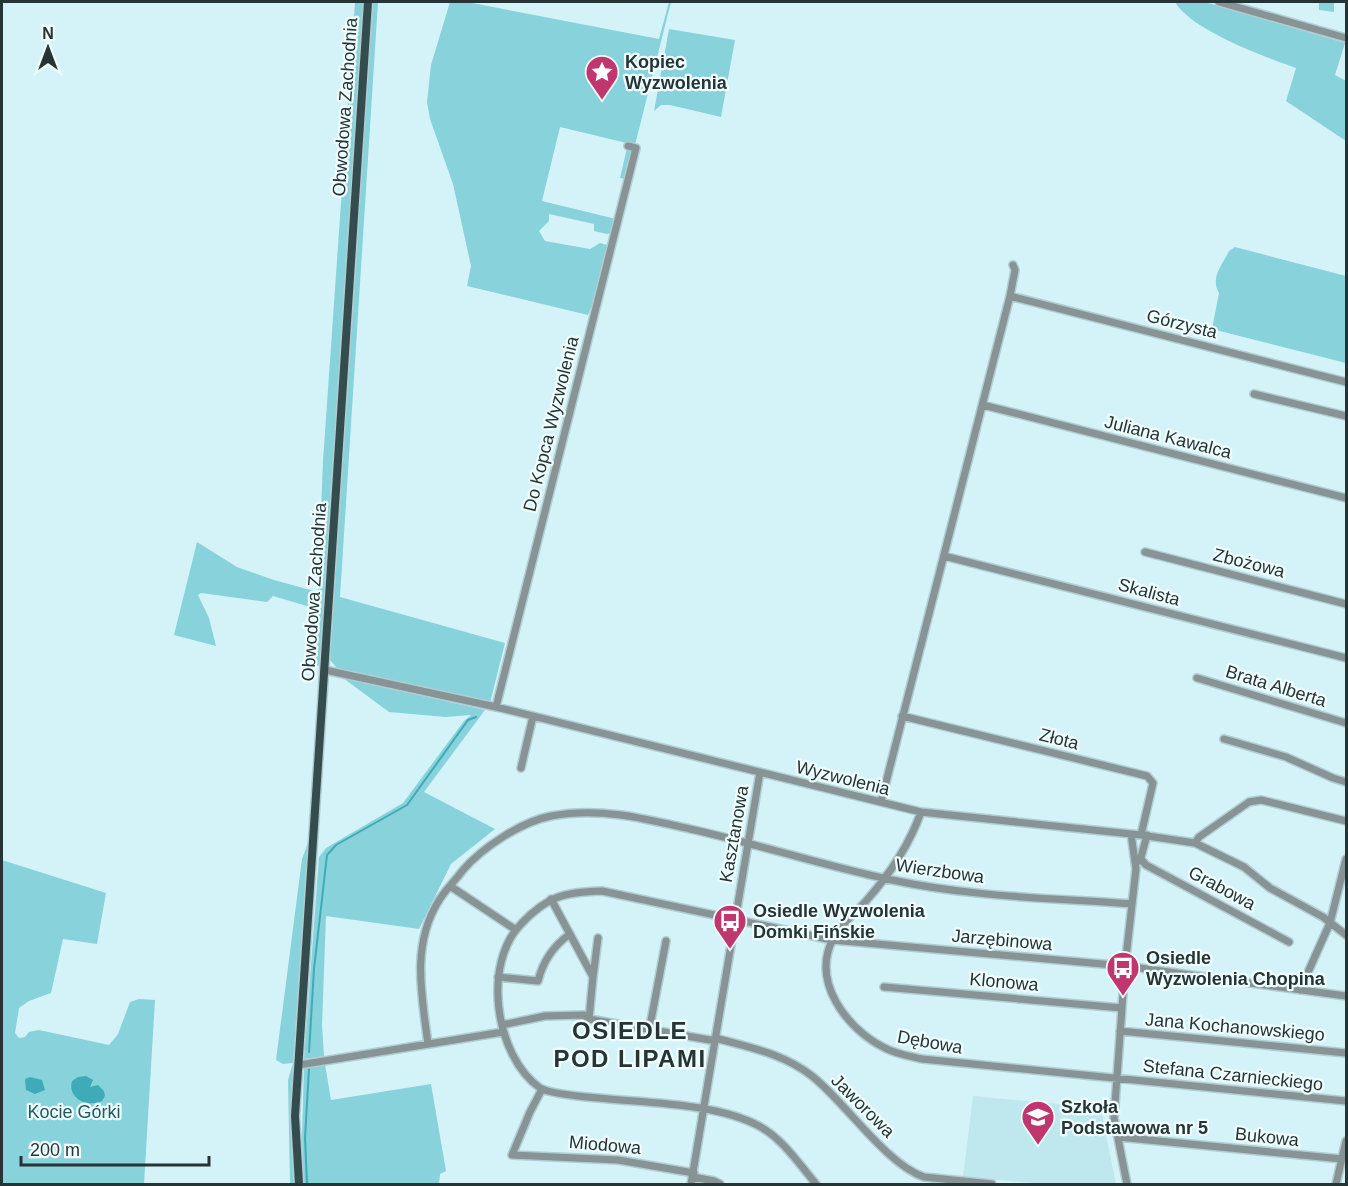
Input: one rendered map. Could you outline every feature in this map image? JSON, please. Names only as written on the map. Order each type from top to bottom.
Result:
[{"type":"main road","name":"Obwodowa Zachodnia","points":[[298,1185],[295,1116],[298,1065],[368,2]]},
{"type":"street","points":[[1219,2],[1347,38]]},
{"type":"street","name":"Do Kopca Wyzwolenia","points":[[496,707],[615,215],[627,185],[636,148],[628,146]]},
{"type":"street","points":[[619,183],[627,185]]},
{"type":"street","points":[[881,802],[1010,296],[1016,270],[1013,265]]},
{"type":"street","name":"Górzysta","points":[[1010,296],[1347,382]]},
{"type":"street","points":[[1254,394],[1347,416]]},
{"type":"street","name":"Juliana Kawalca","points":[[982,405],[1347,498]]},
{"type":"street","name":"Zbożowa","points":[[1145,552],[1347,604]]},
{"type":"street","name":"Skalista","points":[[944,556],[1347,658]]},
{"type":"street","name":"Wyzwolenia","points":[[325,670],[496,707],[921,812],[1144,835],[1195,843],[1244,867],[1270,888],[1323,917],[1347,935]]},
{"type":"street","name":"Brata Alberta","points":[[1197,678],[1347,723]]},
{"type":"street","points":[[521,768],[533,716]]},
{"type":"street","name":"Złota","points":[[902,716],[1147,776],[1153,783],[1144,835]]},
{"type":"street","points":[[1224,739],[1286,757],[1347,782]]},
{"type":"street","name":"Kasztanowa","points":[[692,1178],[760,772]]},
{"type":"street","points":[[1195,843],[1199,837],[1249,802],[1261,800],[1347,821]]},
{"type":"street","name":"Wierzbowa","points":[[428,1044],[419,973],[428,922],[438,901],[469,863],[491,844],[515,830],[549,817],[589,812],[629,815],[748,842],[918,886],[1132,904]]},
{"type":"street","name":"Dębowa","points":[[921,812],[910,840],[884,879],[832,940],[826,964],[826,976],[836,1006],[861,1033],[885,1049],[922,1059],[1116,1078]]},
{"type":"street","points":[[1127,1185],[1114,1118],[1125,966],[1136,869],[1131,834]]},
{"type":"street","points":[[1136,869],[1141,859],[1144,835]]},
{"type":"street","name":"Grabowa","points":[[1141,859],[1146,865],[1289,942]]},
{"type":"street","points":[[1300,990],[1330,923],[1347,859]]},
{"type":"street","points":[[450,886],[516,930]]},
{"type":"street","name":"Jarzębinowa","points":[[551,899],[571,892],[602,891],[832,940],[1125,966],[1347,996]]},
{"type":"street","points":[[593,978],[551,899],[537,908],[516,930],[503,950],[498,977],[503,1028],[520,1068],[542,1089],[577,1096],[704,1108],[760,1126],[781,1143],[816,1185]]},
{"type":"street","points":[[498,977],[538,981],[542,966],[549,954],[558,942],[570,934]]},
{"type":"street","points":[[589,1019],[598,938]]},
{"type":"street","points":[[650,1031],[666,941]]},
{"type":"street","name":"Klonowa","points":[[884,987],[1122,1008]]},
{"type":"street","name":"Jaworowa","points":[[298,1065],[428,1044],[503,1028],[545,1016],[584,1015],[589,1019],[650,1031],[719,1039],[773,1053],[814,1077],[893,1157],[914,1174],[992,1185]]},
{"type":"street","name":"Jana Kochanowskiego","points":[[1120,1031],[1347,1053]]},
{"type":"street","name":"Stefana Czarnieckiego","points":[[1116,1078],[1347,1101]]},
{"type":"street","name":"Miodowa","points":[[542,1089],[512,1155],[646,1163],[692,1178],[714,1181],[720,1185]]},
{"type":"street","name":"Bukowa","points":[[1118,1137],[1342,1159]]},
{"type":"street","points":[[1335,1185],[1347,1141]]},
{"type":"shaded area","points":[[86,1076],[93,1080],[90,1087],[98,1085],[104,1091],[105,1096],[102,1101],[90,1103],[75,1097],[71,1087],[72,1081]]},
{"type":"shaded area","points":[[30,1077],[42,1080],[45,1090],[35,1094],[26,1090],[25,1079]]},
{"type":"shaded area","name":"Szkoła Podstawowa nr 5","points":[[973,1096],[1103,1108],[1102,1115],[1116,1184],[1046,1184],[963,1177]]},
{"type":"green space","points":[[355,2],[365,2],[321,662],[318,666],[316,665],[317,609],[273,596],[267,602],[201,593],[198,595],[209,618],[216,646],[174,635],[197,542],[237,567],[318,592],[323,461]]},
{"type":"green space","points":[[372,2],[378,2],[340,597],[505,643],[490,703],[337,668],[330,660]]},
{"type":"green space","points":[[450,2],[467,2],[659,39],[669,2],[671,2],[635,145],[560,127],[542,201],[616,219],[612,233],[607,234],[594,231],[594,224],[549,214],[549,221],[539,231],[545,241],[590,249],[600,243],[607,245],[595,298],[588,315],[467,286],[471,266],[453,184],[430,119],[427,102],[431,65]]},
{"type":"green space","points":[[1175,2],[1205,2],[1345,43],[1335,75],[1346,81],[1346,141],[1286,101],[1296,68],[1248,50],[1212,32],[1196,23]]},
{"type":"green space","points":[[1319,2],[1334,2],[1334,12],[1319,10]]},
{"type":"green space","points":[[669,29],[735,40],[721,117],[670,105],[661,105],[654,111]]},
{"type":"green space","points":[[627,148],[633,150],[626,179],[620,178]]},
{"type":"green space","points":[[1235,247],[1346,276],[1346,363],[1212,329],[1219,293],[1216,277],[1229,251]]},
{"type":"green space","points":[[343,678],[485,710],[424,792],[495,829],[451,864],[419,929],[326,916],[322,1025],[324,1056],[304,1059],[319,857],[326,848],[403,803],[464,721],[471,715],[446,717],[389,712]]},
{"type":"green space","points":[[309,840],[293,1063],[283,1064],[276,1060],[302,859]]},
{"type":"green space","name":"Kocie Górki","points":[[2,860],[106,893],[97,944],[63,939],[51,993],[29,1001],[19,1008],[15,1033],[19,1038],[25,1037],[29,1032],[39,1030],[109,1045],[118,1034],[130,1002],[139,999],[155,1000],[144,1184],[2,1184]]},
{"type":"green space","points":[[293,1063],[292,1139],[295,1184],[290,1184],[288,1080]]},
{"type":"green space","points":[[325,1064],[331,1100],[431,1084],[446,1171],[440,1174],[439,1184],[303,1184],[304,1068]]},
{"type":"waterway","points":[[309,1052],[314,969],[327,855],[336,845],[407,805],[468,720],[476,717]]},
{"type":"waterway","points":[[307,1184],[305,1138],[309,1069]]},
{"type":"place","name":"Kopiec Wyzwolenia","points":[[602,101]]},
{"type":"place","name":"Osiedle Wyzwolenia Domki Fińskie","points":[[730,950]]},
{"type":"place","name":"Osiedle Wyzwolenia Chopina","points":[[1123,997]]},
{"type":"place","name":"Szkoła Podstawowa nr 5","points":[[1038,1146]]},
{"type":"district","name":"OSIEDLE POD LIPAMI","points":[[630,1044]]}]
